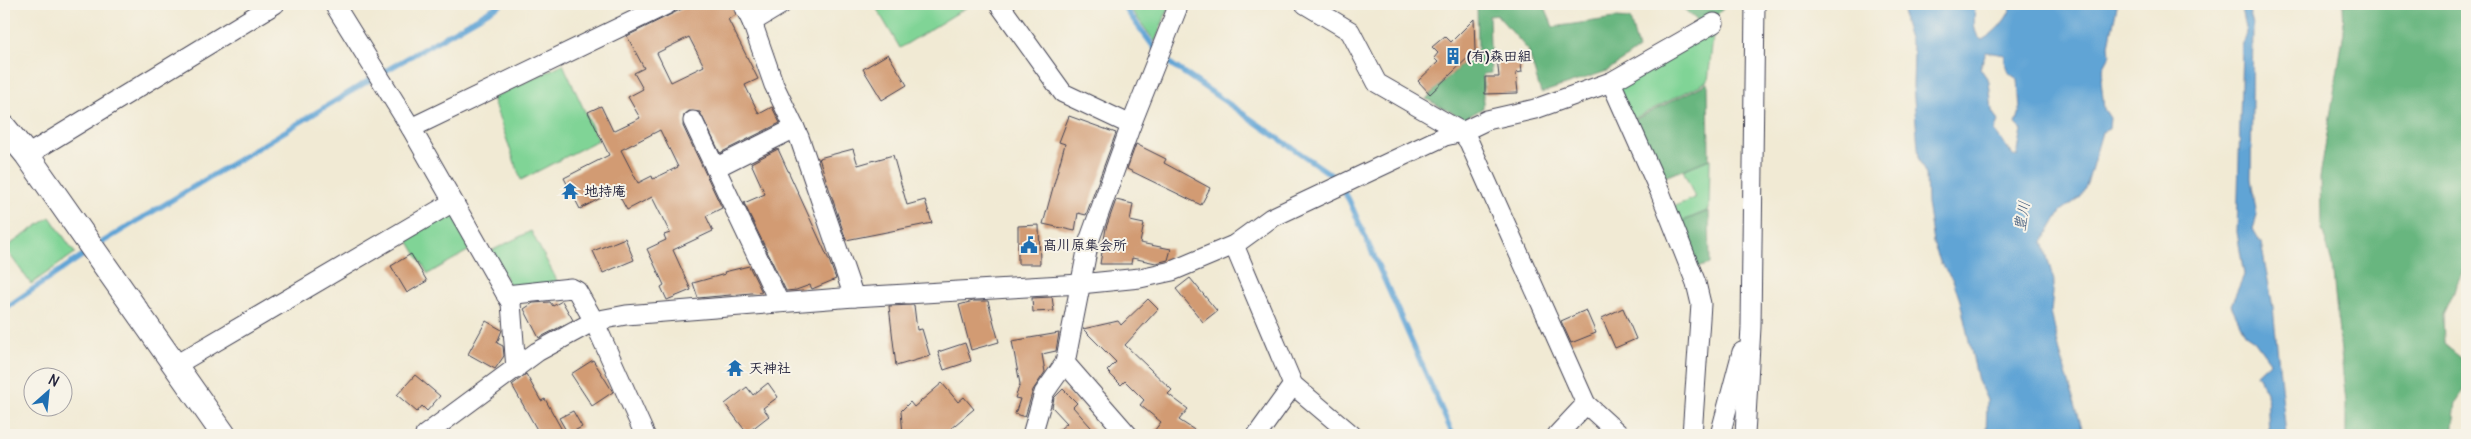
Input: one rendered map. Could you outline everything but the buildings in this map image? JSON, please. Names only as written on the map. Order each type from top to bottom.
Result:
[{"type":"street","points":[[27,155],[275,4]]},
{"type":"street","points":[[334,4],[411,128],[512,304],[516,369]]},
{"type":"street","points":[[411,128],[668,4]]},
{"type":"street","points":[[743,4],[752,22],[774,85],[795,128],[854,296]]},
{"type":"street","points":[[752,22],[782,4]]},
{"type":"street","points":[[999,4],[1064,93],[1131,125]]},
{"type":"street","points":[[1032,435],[1044,393],[1066,364],[1080,284],[1090,241],[1131,125],[1179,4]]},
{"type":"street","points":[[1305,4],[1350,31],[1377,83],[1462,132],[1474,151],[1586,404],[1620,435]]},
{"type":"street","points":[[1746,435],[1751,327],[1755,4]]},
{"type":"street","points":[[425,435],[537,352],[594,321],[626,315],[854,296],[1080,284],[1140,278],[1172,271],[1234,245],[1271,218],[1445,136],[1462,132],[1487,120],[1535,110],[1611,82],[1714,23]]},
{"type":"street","points":[[1611,82],[1660,192],[1696,283],[1701,304],[1692,435]]},
{"type":"street","points":[[693,121],[779,302]]},
{"type":"street","points":[[4,127],[27,155],[224,435]]},
{"type":"street","points":[[716,168],[795,128]]},
{"type":"street","points":[[174,366],[453,202]]},
{"type":"street","points":[[1234,245],[1293,385],[1352,435]]},
{"type":"street","points":[[506,295],[571,288],[577,291],[594,321],[645,435]]},
{"type":"street","points":[[1720,435],[1742,348],[1751,327]]},
{"type":"street","points":[[1066,364],[1128,435]]},
{"type":"street","points":[[1257,435],[1293,385]]},
{"type":"street","points":[[1557,435],[1586,404]]},
{"type":"green space","points":[[874,4],[972,4],[900,48]]},
{"type":"green space","points":[[1127,4],[1170,4],[1155,42]]},
{"type":"green space","points":[[1477,4],[1544,4],[1553,27],[1615,18],[1630,19],[1638,49],[1607,71],[1541,93],[1528,50],[1497,15],[1489,16],[1491,73],[1483,74],[1483,108],[1464,119],[1426,99],[1478,49]]},
{"type":"green space","points":[[1678,4],[1725,4],[1725,7],[1716,16],[1700,23]]},
{"type":"green space","points":[[2343,4],[2467,5],[2467,262],[2443,314],[2444,344],[2467,363],[2467,386],[2456,402],[2452,435],[2346,435],[2346,403],[2332,264],[2321,225],[2320,177],[2344,32]]},
{"type":"green space","points":[[1714,29],[1708,81],[1633,119],[1617,85]]},
{"type":"green space","points":[[563,64],[598,140],[521,180],[492,98]]},
{"type":"green space","points":[[1708,83],[1709,159],[1660,179],[1634,120]]},
{"type":"green space","points":[[1710,159],[1709,210],[1678,223],[1672,207],[1695,198],[1683,170]]},
{"type":"green space","points":[[1709,211],[1710,264],[1696,268],[1678,223]]},
{"type":"green space","points":[[447,213],[454,216],[473,248],[428,274],[406,237]]},
{"type":"green space","points":[[50,217],[75,253],[31,284],[5,248]]},
{"type":"green space","points":[[531,231],[560,286],[513,291],[491,251]]},
{"type":"water","name":"豊川","points":[[1903,4],[1975,4],[1975,29],[1982,40],[2001,25],[2008,15],[2012,4],[2116,4],[2117,6],[2109,45],[2110,55],[2104,66],[2101,80],[2104,109],[2110,118],[2109,129],[2102,132],[2088,181],[2081,197],[2061,211],[2043,242],[2054,281],[2051,312],[2059,349],[2084,435],[1986,435],[1987,400],[1978,381],[1960,301],[1953,280],[1941,264],[1933,243],[1927,203],[1926,175],[1919,160],[1913,86],[1914,53],[1904,23]],"holes":[[[1986,52],[2005,55],[2007,69],[2018,79],[2020,111],[2016,124],[2022,130],[2017,156],[2014,156],[1994,131],[1998,121],[1992,111],[1989,81],[1980,68]]]},
{"type":"water","points":[[2240,4],[2247,4],[2253,24],[2251,179],[2257,216],[2253,229],[2261,243],[2273,307],[2286,435],[2269,435],[2267,392],[2257,374],[2270,362],[2254,340],[2245,334],[2231,305],[2244,275],[2237,232],[2242,46],[2246,32]]},
{"type":"waterway","points":[[96,246],[368,81],[501,4]]},
{"type":"waterway","points":[[1122,4],[1156,50]]},
{"type":"waterway","points":[[1163,57],[1336,178],[1349,200],[1453,435]]},
{"type":"waterway","points":[[4,309],[89,251]]},
{"type":"place","name":"(有)森田組","points":[[1453,56]]},
{"type":"place","name":"地持庵","points":[[570,191]]},
{"type":"place","name":"髙川原集会所","points":[[1029,245]]},
{"type":"place","name":"天神社","points":[[735,368]]}]
